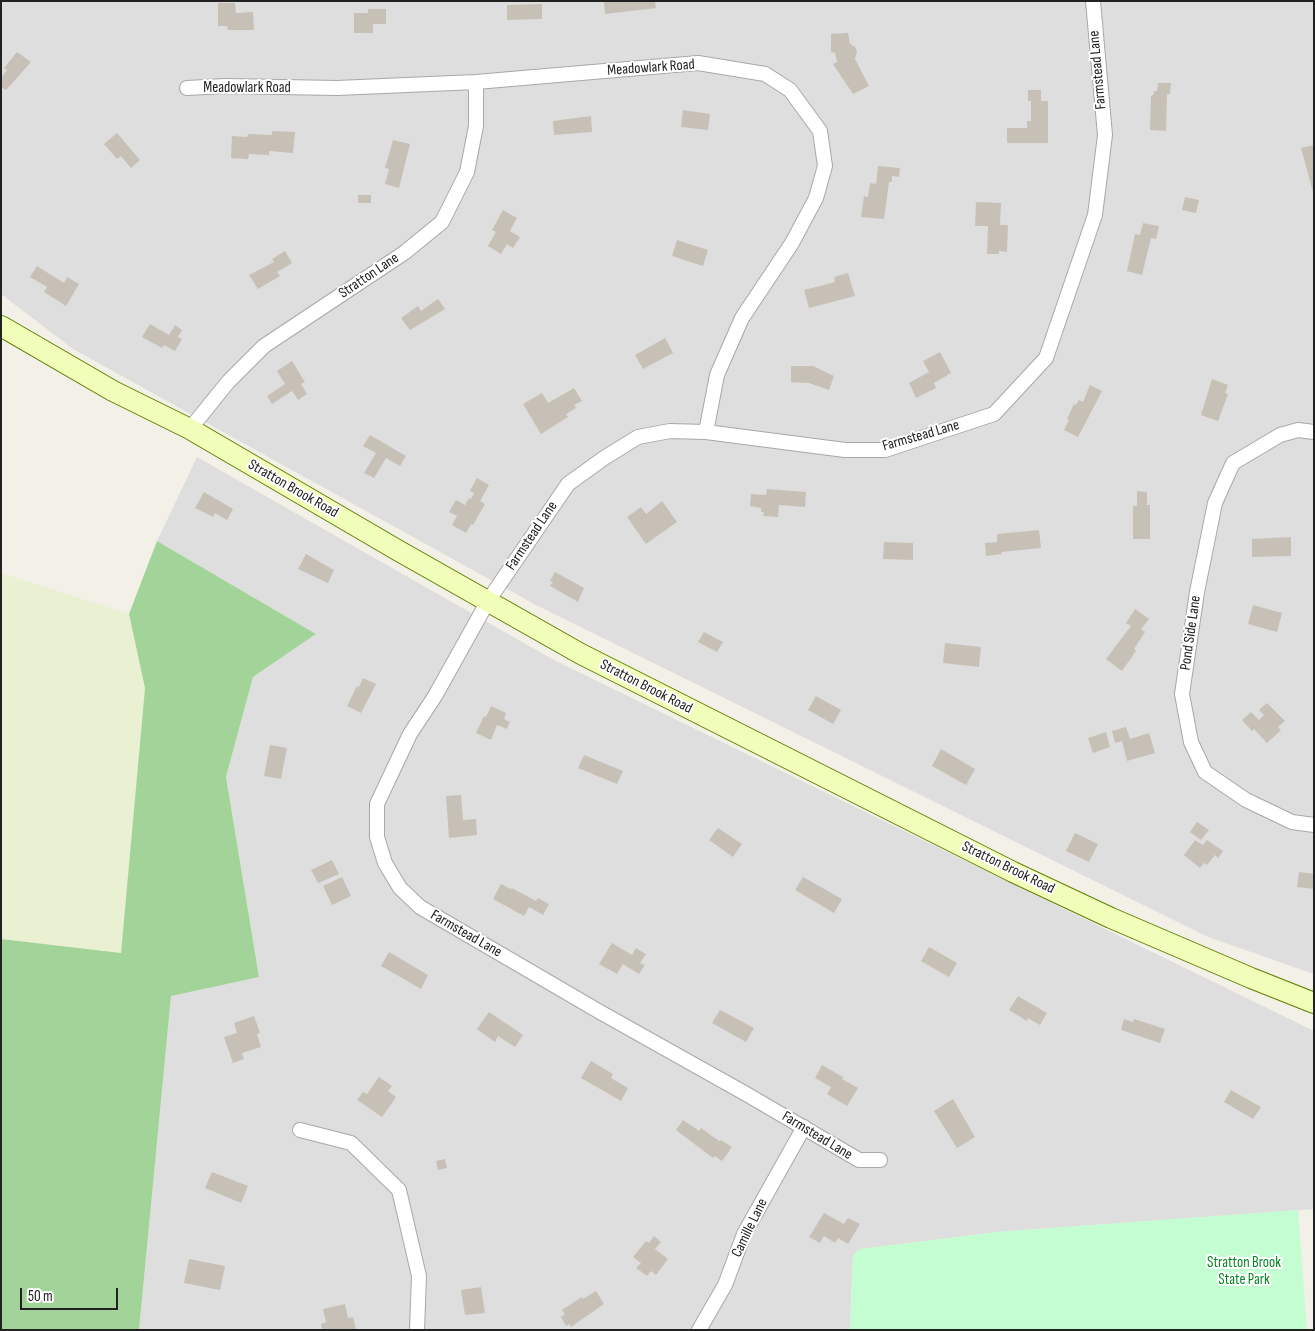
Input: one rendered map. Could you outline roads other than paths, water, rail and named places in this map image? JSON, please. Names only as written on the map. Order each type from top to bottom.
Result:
[{"type":"street","name":"Farmstead Lane","points":[[880,1160],[859,1160],[420,907],[400,888],[385,863],[378,837],[377,804],[410,734],[435,696],[488,601],[568,484],[604,458],[638,437],[670,431],[706,432],[845,450],[885,450],[994,414],[1046,358],[1095,215],[1105,135],[1092,1]]},
{"type":"street","name":"Meadowlark Road","points":[[188,88],[225,86],[338,88],[476,82],[698,63],[765,74],[790,90],[820,131],[824,166],[816,198],[792,244],[742,318],[717,375],[706,432]]},
{"type":"street","name":"Stratton Lane","points":[[190,429],[228,382],[264,346],[404,253],[442,222],[467,172],[476,126],[476,82]]},
{"type":"street","name":"Stratton Brook Road","points":[[1,326],[113,390],[190,429],[399,551],[582,654],[1013,872],[1111,918],[1314,1003]]},
{"type":"street","name":"Pond Side Lane","points":[[1314,432],[1298,430],[1280,436],[1233,463],[1215,503],[1197,592],[1182,694],[1191,742],[1205,772],[1246,800],[1292,822],[1314,825]]},
{"type":"street","name":"Camille Lane","points":[[699,1330],[725,1285],[744,1234],[804,1127]]},
{"type":"street","points":[[300,1130],[351,1144],[399,1190],[419,1276],[417,1330]]},
{"type":"park label","name":"Stratton Brook State Park","points":[[1244,1272]]}]
